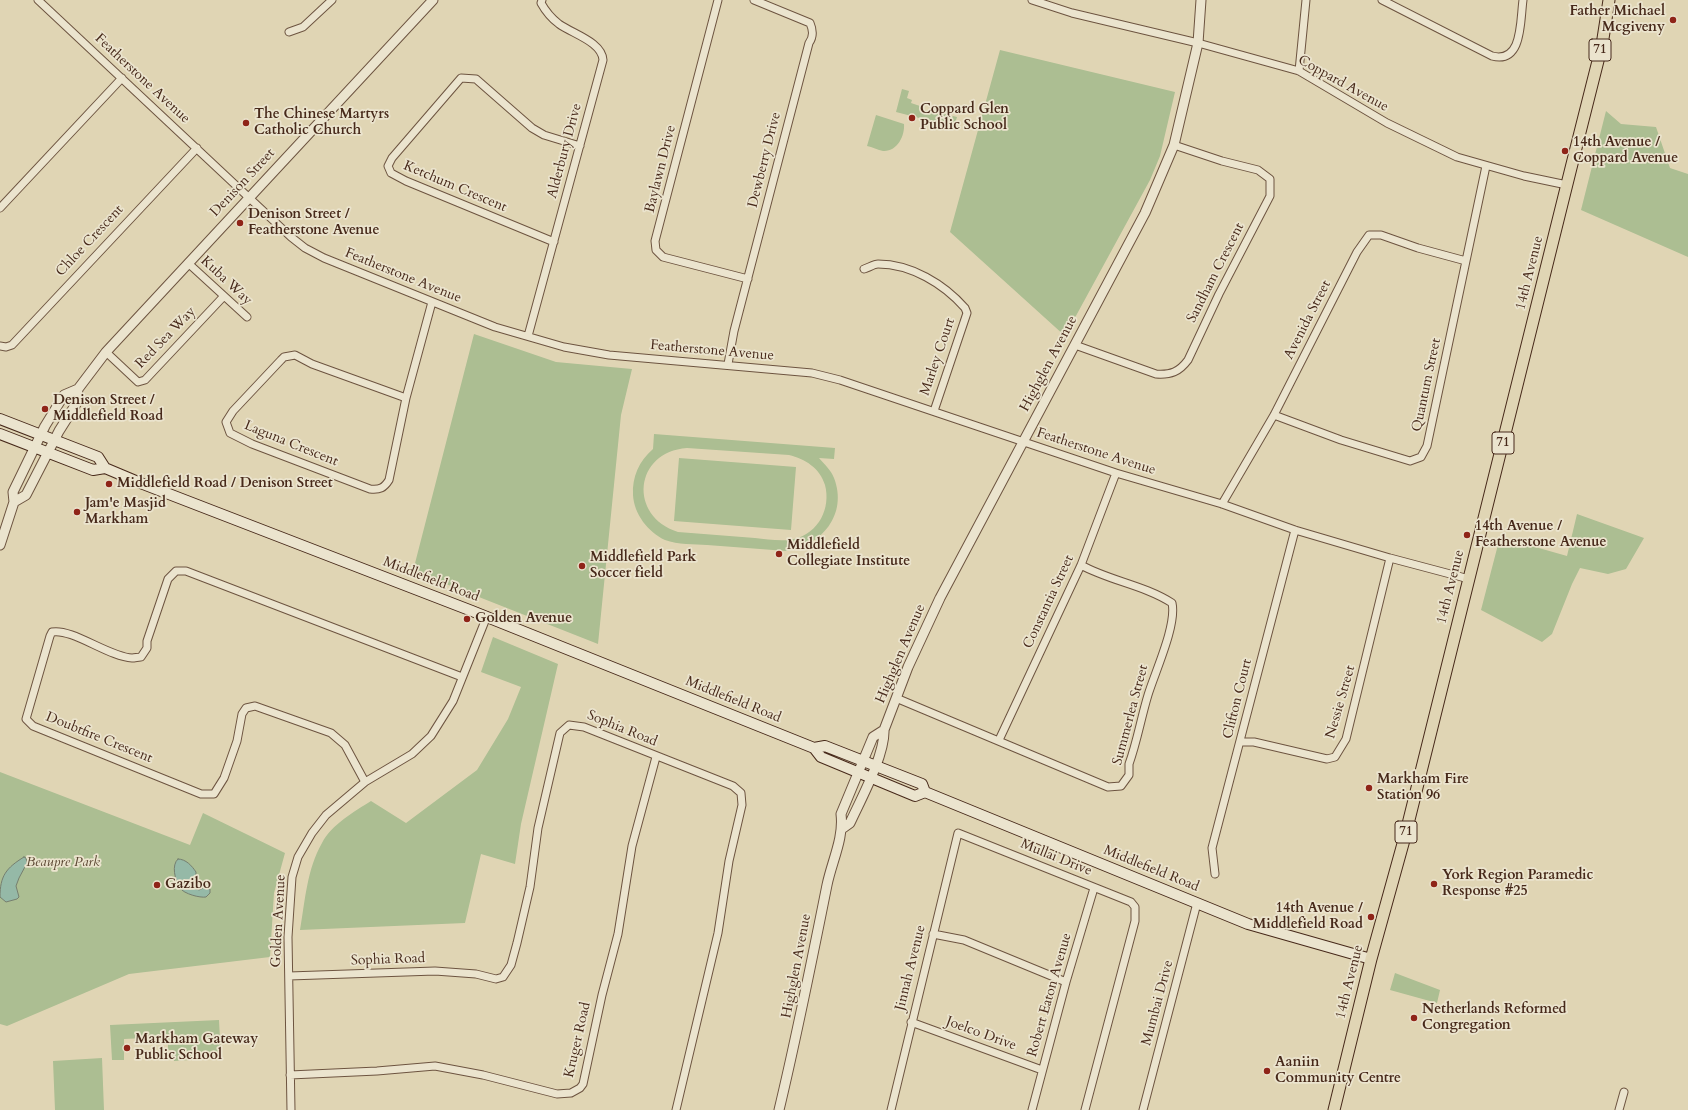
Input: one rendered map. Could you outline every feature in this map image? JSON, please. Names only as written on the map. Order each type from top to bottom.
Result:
[{"type":"main road","name":"14th Avenue","points":[[1334,1110],[1371,959],[1404,840],[1602,45],[1608,0]]},
{"type":"main road","name":"Middlefield Road","points":[[0,419],[98,457],[104,468]]},
{"type":"main road","name":"Middlefield Road","points":[[0,434],[93,470],[104,468],[487,616],[814,748],[821,757],[915,796],[925,792],[1248,924],[1371,959]]},
{"type":"main road","name":"Middlefield Road","points":[[814,748],[825,746],[875,765],[922,784],[925,792]]},
{"type":"street","name":"Featherstone Avenue","points":[[38,0],[197,148],[248,198],[305,248],[324,258],[432,302],[496,327],[558,345],[609,355],[728,364],[812,373],[934,411],[1024,443],[1116,473],[1222,504],[1295,530],[1390,558],[1469,579]]},
{"type":"street","points":[[289,32],[302,27],[332,0]]},
{"type":"street","name":"Denison Street","points":[[0,545],[14,502],[12,492],[41,434],[64,396],[78,389],[106,352],[433,0]]},
{"type":"street","name":"Alderbury Drive","points":[[528,336],[603,60],[603,54],[596,45],[574,34],[555,20],[547,13],[541,4],[542,0]]},
{"type":"street","name":"Baylawn Drive","points":[[718,0],[655,241],[656,250],[663,257],[748,279]]},
{"type":"street","name":"Dewberry Drive","points":[[728,364],[734,331],[809,43],[813,37],[810,23],[754,0]]},
{"type":"street","name":"Coppard Avenue","points":[[1032,0],[1072,12],[1198,43],[1299,71],[1387,123],[1457,157],[1524,176],[1567,185]]},
{"type":"street","name":"Highglen Avenue","points":[[843,828],[850,823],[870,777],[885,740],[884,730],[908,667],[940,598],[1024,443],[1145,212],[1174,145],[1198,43],[1201,0]]},
{"type":"street","points":[[1299,71],[1306,0]]},
{"type":"street","points":[[1382,0],[1492,56],[1499,58],[1505,58],[1516,48],[1522,0]]},
{"type":"street","points":[[0,208],[122,78]]},
{"type":"street","name":"Ketchum Crescent","points":[[554,242],[406,181],[390,173],[388,166],[392,158],[461,78],[476,79],[532,128],[544,135],[580,146]]},
{"type":"street","name":"Sandham Crescent","points":[[1075,345],[1156,374],[1169,374],[1182,368],[1188,360],[1218,294],[1270,196],[1270,179],[1258,170],[1174,145]]},
{"type":"street","name":"Chloe Crescent","points":[[0,346],[6,347],[12,345],[197,148]]},
{"type":"street","name":"Quantum Street","points":[[1274,415],[1341,440],[1410,460],[1421,457],[1427,446],[1486,166]]},
{"type":"street","name":"Avenida Street","points":[[1222,504],[1274,415],[1357,252],[1370,235],[1380,235],[1418,248],[1466,261]]},
{"type":"street","name":"Kuba Way","points":[[188,263],[247,317]]},
{"type":"street","name":"Marley Court","points":[[864,269],[877,264],[915,271],[941,286],[965,308],[967,312],[966,319],[934,411]]},
{"type":"street","name":"Red Sea Way","points":[[106,352],[138,382],[145,380],[224,296]]},
{"type":"street","name":"Laguna Crescent","points":[[406,398],[312,364],[295,355],[281,360],[233,411],[226,422],[230,433],[237,437],[361,485],[378,490],[382,488],[389,480],[406,398],[432,302]]},
{"type":"street","name":"Denison Street","points":[[14,502],[26,495],[54,440],[76,404],[78,389]]},
{"type":"street","name":"Constantia Street","points":[[999,740],[1081,565],[1116,473]]},
{"type":"street","name":"Clifton Court","points":[[1215,874],[1212,848],[1241,742],[1295,530]]},
{"type":"street","name":"Nessie Street","points":[[1241,742],[1254,742],[1328,759],[1335,757],[1341,750],[1352,719],[1390,558]]},
{"type":"street","name":"Summerlea Street","points":[[896,698],[1108,787],[1121,786],[1129,775],[1128,764],[1174,610],[1172,603],[1152,591],[1117,581],[1081,565]]},
{"type":"street","name":"Doubtfire Crescent","points":[[366,782],[345,745],[331,733],[255,706],[246,708],[242,714],[237,741],[224,778],[214,794],[201,794],[33,726],[26,719],[50,636],[52,632],[64,631],[118,654],[132,658],[141,657],[147,648],[147,641],[168,579],[176,572],[186,571],[462,676]]},
{"type":"street","name":"Golden Avenue","points":[[291,1110],[288,937],[292,877],[298,857],[312,833],[326,815],[366,782],[412,754],[431,736],[452,701],[487,616]]},
{"type":"street","name":"Sophia Road","points":[[289,976],[435,971],[476,974],[496,979],[503,977],[511,965],[517,943],[530,887],[538,828],[560,733],[563,728],[572,724],[584,727],[656,757],[733,786],[741,793],[742,799],[729,861],[718,933],[676,1110]]},
{"type":"street","name":"Highglen Avenue","points":[[779,1110],[797,1033],[828,880],[843,828],[841,814],[857,771],[873,737],[884,730]]},
{"type":"street","name":"Kruger Road","points":[[290,1075],[377,1071],[435,1066],[483,1075],[557,1094],[571,1094],[580,1088],[583,1084],[599,1008],[618,934],[632,846],[656,757]]},
{"type":"street","name":"Mullai Drive","points":[[958,833],[1131,902],[1135,907],[1135,921],[1085,1110]]},
{"type":"street","name":"Jinnah Avenue","points":[[891,1110],[958,833]]},
{"type":"street","name":"Robert Eaton Avenue","points":[[1032,1110],[1066,982],[1094,888]]},
{"type":"street","name":"Mumbai Drive","points":[[1143,1110],[1197,903]]},
{"type":"street","points":[[933,934],[964,940],[1066,982]]},
{"type":"street","name":"Joelco Drive","points":[[912,1022],[1042,1070]]},
{"type":"street","points":[[1619,1110],[1624,1092]]},
{"type":"green space","points":[[1000,50],[1175,92],[1160,156],[1150,180],[1065,336],[950,232]]},
{"type":"green space","points":[[902,89],[909,91],[907,98],[912,100],[911,103],[920,106],[920,109],[941,115],[943,110],[945,110],[945,114],[957,117],[954,127],[896,112]]},
{"type":"green space","points":[[1606,111],[1621,124],[1656,127],[1670,168],[1688,174],[1688,257],[1581,210]]},
{"type":"green space","points":[[876,115],[904,124],[903,133],[899,142],[888,151],[867,146]]},
{"type":"green space","points":[[474,334],[556,362],[632,369],[621,415],[598,644],[413,571]]},
{"type":"green space","points":[[654,434],[835,448],[834,459],[819,458],[834,478],[837,491],[837,504],[834,516],[829,526],[811,543],[786,551],[670,542],[659,537],[643,522],[634,502],[633,488],[637,470],[640,464],[653,449]],"holes":[[[687,448],[789,455],[801,459],[816,469],[823,479],[826,494],[826,502],[821,518],[810,531],[803,536],[794,539],[774,540],[678,532],[662,524],[651,513],[645,499],[644,486],[648,472],[656,461],[669,452]]]},
{"type":"green space","points":[[679,458],[796,467],[791,530],[674,521]]},
{"type":"green space","points":[[1577,514],[1644,538],[1626,569],[1608,574],[1580,568],[1552,634],[1542,642],[1481,610],[1500,537],[1567,556]]},
{"type":"green space","points":[[493,637],[558,664],[521,824],[515,864],[481,854],[465,923],[300,930],[307,885],[313,863],[326,836],[337,824],[371,801],[406,823],[477,770],[508,719],[521,687],[481,672]]},
{"type":"green space","name":"Beaupre Park","points":[[0,772],[190,845],[203,813],[285,853],[274,893],[270,957],[129,974],[7,1026],[0,1024]]},
{"type":"green space","points":[[1395,973],[1440,990],[1437,1003],[1390,990]]},
{"type":"green space","points":[[219,1020],[221,1058],[174,1061],[173,1050],[168,1050],[168,1037],[124,1039],[124,1060],[112,1060],[110,1025]]},
{"type":"green space","points":[[102,1058],[104,1110],[55,1110],[53,1061]]},
{"type":"shaded area","points":[[24,857],[26,858],[27,863],[16,886],[19,897],[6,902],[0,897],[1,883],[5,873]]},
{"type":"shaded area","points":[[178,859],[181,859],[191,865],[196,872],[195,888],[199,890],[205,887],[210,889],[210,893],[206,897],[192,895],[180,888],[174,873],[175,865]]},
{"type":"place","name":"Father Michael Mcgiveny","points":[[1673,20]]},
{"type":"place","name":"Coppard Glen Public School","points":[[912,118]]},
{"type":"place","name":"The Chinese Martyrs Catholic Church","points":[[246,123]]},
{"type":"place","name":"14th Avenue / Coppard Avenue","points":[[1565,151]]},
{"type":"place","name":"Denison Street / Featherstone Avenue","points":[[240,223]]},
{"type":"place","name":"Denison Street / Middlefield Road","points":[[45,409]]},
{"type":"place","name":"Middlefield Road / Denison Street","points":[[109,484]]},
{"type":"place","name":"Jam'e Masjid Markham","points":[[77,512]]},
{"type":"place","name":"14th Avenue / Featherstone Avenue","points":[[1467,535]]},
{"type":"place","name":"Middlefield Collegiate Institute","points":[[779,554]]},
{"type":"place","name":"Middlefield Park Soccer field","points":[[582,566]]},
{"type":"place","name":"Golden Avenue","points":[[467,619]]},
{"type":"place","name":"Markham Fire Station 96","points":[[1369,788]]},
{"type":"place","name":"York Region Paramedic Response #25","points":[[1434,884]]},
{"type":"place","name":"Gazibo","points":[[157,885]]},
{"type":"place","name":"14th Avenue / Middlefield Road","points":[[1371,917]]},
{"type":"place","name":"Netherlands Reformed Congregation","points":[[1414,1018]]},
{"type":"place","name":"Markham Gateway Public School","points":[[127,1048]]},
{"type":"place","name":"Aaniin Community Centre","points":[[1267,1071]]}]
